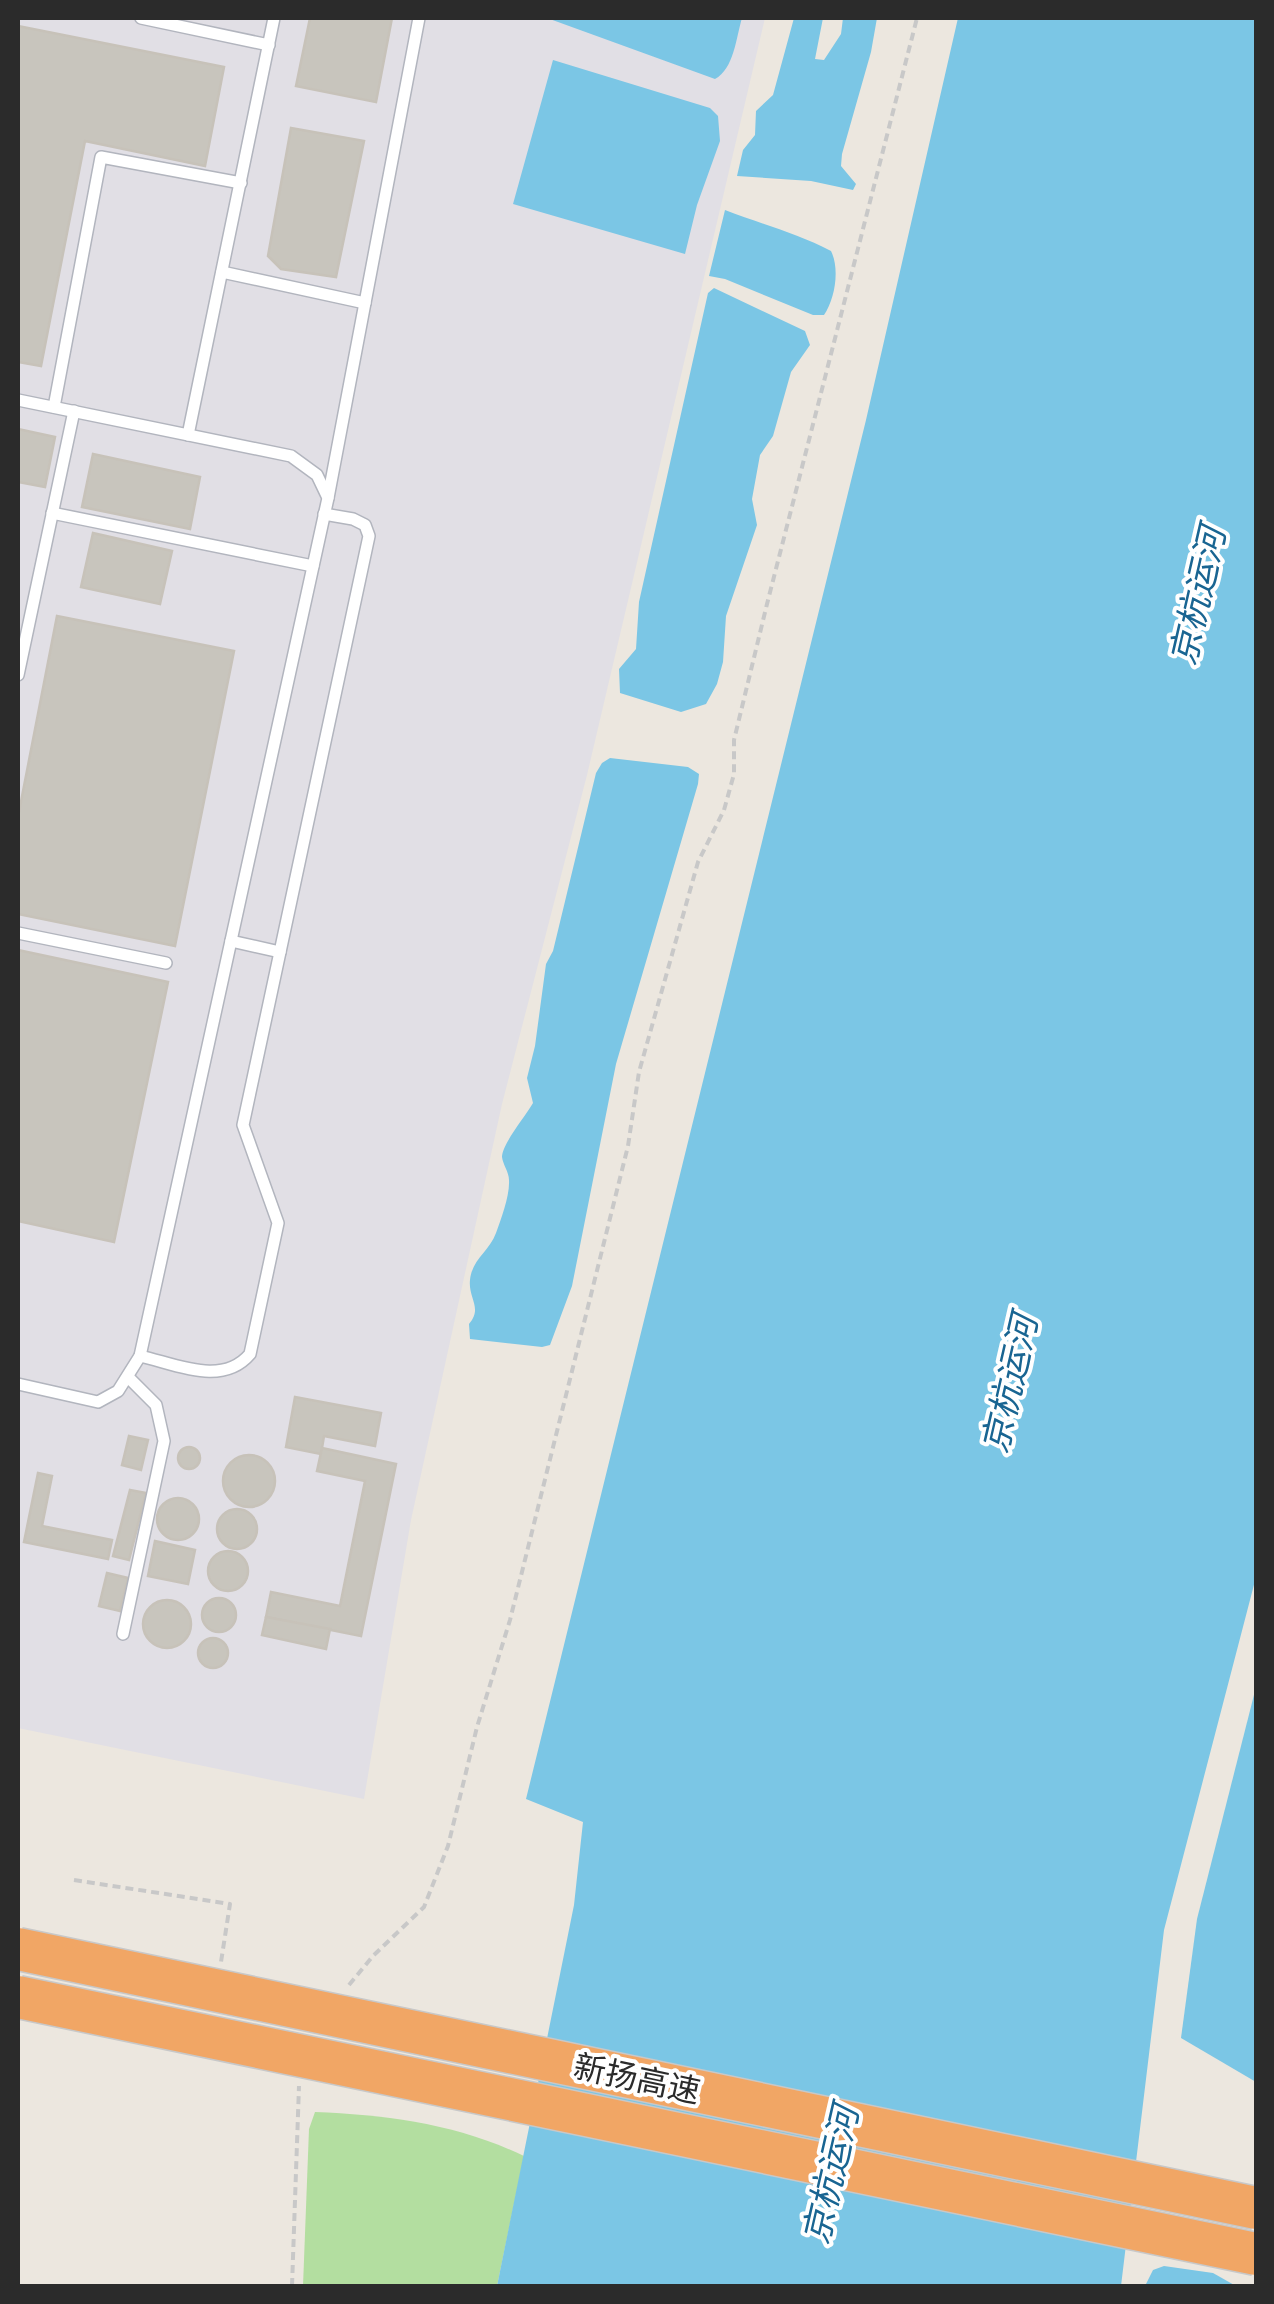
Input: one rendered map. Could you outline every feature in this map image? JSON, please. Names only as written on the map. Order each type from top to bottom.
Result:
[{"type":"highway","name":"新扬高速","points":[[18,1949],[1256,2208]]},
{"type":"highway","name":"新扬高速","points":[[18,1997],[1256,2254]]},
{"type":"lane","points":[[141,18],[268,45]]},
{"type":"lane","points":[[188,436],[274,18]]},
{"type":"lane","points":[[18,1384],[98,1402],[118,1392],[140,1356],[328,498],[418,18]]},
{"type":"lane","points":[[54,407],[101,156],[242,183]]},
{"type":"lane","points":[[222,272],[364,303]]},
{"type":"lane","points":[[18,400],[290,456],[317,475],[328,498]]},
{"type":"lane","points":[[18,675],[74,412]]},
{"type":"lane","points":[[52,514],[313,566]]},
{"type":"lane","points":[[140,1356],[204,1372],[225,1372],[240,1366],[250,1354],[278,1222],[243,1126],[369,536],[364,525],[353,519],[324,514]]},
{"type":"lane","points":[[18,933],[166,963]]},
{"type":"lane","points":[[231,941],[280,952]]},
{"type":"lane","points":[[123,1634],[164,1441],[156,1405],[129,1378]]},
{"type":"path","points":[[349,1985],[373,1956],[424,1908],[448,1846],[477,1727],[510,1620],[623,1165],[639,1072],[698,862],[724,810],[734,774],[734,740],[766,604],[916,18]]},
{"type":"path","points":[[74,1880],[230,1904],[219,1977]]},
{"type":"path","points":[[292,2286],[300,2080]]},
{"type":"shaded area","points":[[18,18],[765,18],[587,775],[502,1104],[411,1520],[364,1799],[18,1728]]},
{"type":"green space","points":[[315,2112],[422,2123],[473,2136],[524,2156],[497,2286],[303,2286],[309,2129]]},
{"type":"water","points":[[547,18],[742,18],[730,61],[715,79]]},
{"type":"water","points":[[794,18],[823,18],[815,59],[824,60],[841,34],[843,18],[877,18],[842,154],[841,166],[856,184],[853,190],[811,181],[737,176],[743,150],[755,135],[756,111],[773,95]]},
{"type":"water","name":"京杭运河","points":[[958,18],[1256,18],[1256,1577],[1164,1930],[1121,2286],[497,2286],[574,1905],[583,1822],[526,1799],[866,420]]},
{"type":"water","points":[[553,60],[710,108],[718,116],[720,141],[697,205],[685,254],[513,204]]},
{"type":"water","points":[[725,210],[831,251],[835,284],[824,315],[813,315],[709,276]]},
{"type":"water","points":[[714,288],[805,331],[810,345],[791,372],[773,436],[760,455],[752,499],[757,525],[726,616],[723,662],[717,684],[706,704],[681,712],[620,693],[619,669],[636,649],[639,602],[708,293]]},
{"type":"water","points":[[610,758],[688,767],[699,774],[698,784],[616,1064],[572,1286],[550,1345],[470,1339],[469,1324],[475,1313],[471,1273],[493,1240],[507,1200],[509,1180],[503,1152],[533,1103],[527,1078],[546,964],[553,951],[596,773]]},
{"type":"water","points":[[1256,1687],[1256,2082],[1181,2038],[1197,1919]]},
{"type":"water","points":[[1164,2266],[1213,2273],[1236,2286],[1145,2286],[1153,2270]]},
{"type":"building","points":[[310,18],[392,18],[376,102],[296,86]]},
{"type":"building","points":[[18,26],[224,67],[205,166],[85,141],[41,366],[18,362]]},
{"type":"building","points":[[291,128],[364,141],[336,277],[281,269],[268,256]]},
{"type":"building","points":[[18,429],[55,437],[45,487],[18,482]]},
{"type":"building","points":[[93,454],[200,477],[190,529],[82,507]]},
{"type":"building","points":[[93,533],[172,551],[160,604],[81,587]]},
{"type":"building","points":[[57,616],[234,651],[175,946],[18,914],[18,817]]},
{"type":"building","points":[[18,950],[168,982],[114,1242],[18,1221]]},
{"type":"building","points":[[295,1397],[381,1413],[375,1446],[324,1436],[321,1454],[286,1447]]},
{"type":"building","points":[[129,1436],[148,1440],[141,1470],[122,1465]]},
{"type":"building","points":[[185,1447],[193,1447],[200,1458],[193,1469],[185,1469],[178,1462],[178,1454]]},
{"type":"building","points":[[322,1448],[396,1464],[361,1636],[266,1617],[271,1592],[340,1606],[365,1481],[317,1471]]},
{"type":"building","points":[[249,1455],[268,1462],[275,1481],[268,1500],[249,1507],[230,1500],[223,1481],[230,1462]]},
{"type":"building","points":[[38,1473],[52,1476],[42,1526],[112,1540],[108,1559],[24,1542]]},
{"type":"building","points":[[130,1490],[146,1493],[129,1560],[113,1556]]},
{"type":"building","points":[[178,1498],[193,1504],[199,1519],[193,1534],[178,1540],[163,1534],[157,1519],[163,1504]]},
{"type":"building","points":[[237,1509],[251,1515],[257,1529],[251,1543],[237,1549],[223,1543],[217,1529],[223,1515]]},
{"type":"building","points":[[155,1541],[195,1550],[188,1584],[148,1576]]},
{"type":"building","points":[[228,1551],[242,1557],[248,1571],[242,1585],[228,1591],[214,1585],[208,1571],[214,1557]]},
{"type":"building","points":[[107,1573],[128,1578],[120,1611],[99,1606]]},
{"type":"building","points":[[219,1598],[231,1603],[236,1615],[231,1627],[219,1632],[207,1627],[202,1615],[207,1603]]},
{"type":"building","points":[[167,1600],[184,1607],[191,1624],[184,1641],[167,1648],[150,1641],[143,1624],[150,1607]]},
{"type":"building","points":[[266,1617],[330,1629],[326,1649],[262,1635]]},
{"type":"building","points":[[213,1638],[223,1643],[228,1653],[223,1663],[213,1668],[203,1663],[198,1653],[203,1643]]}]
